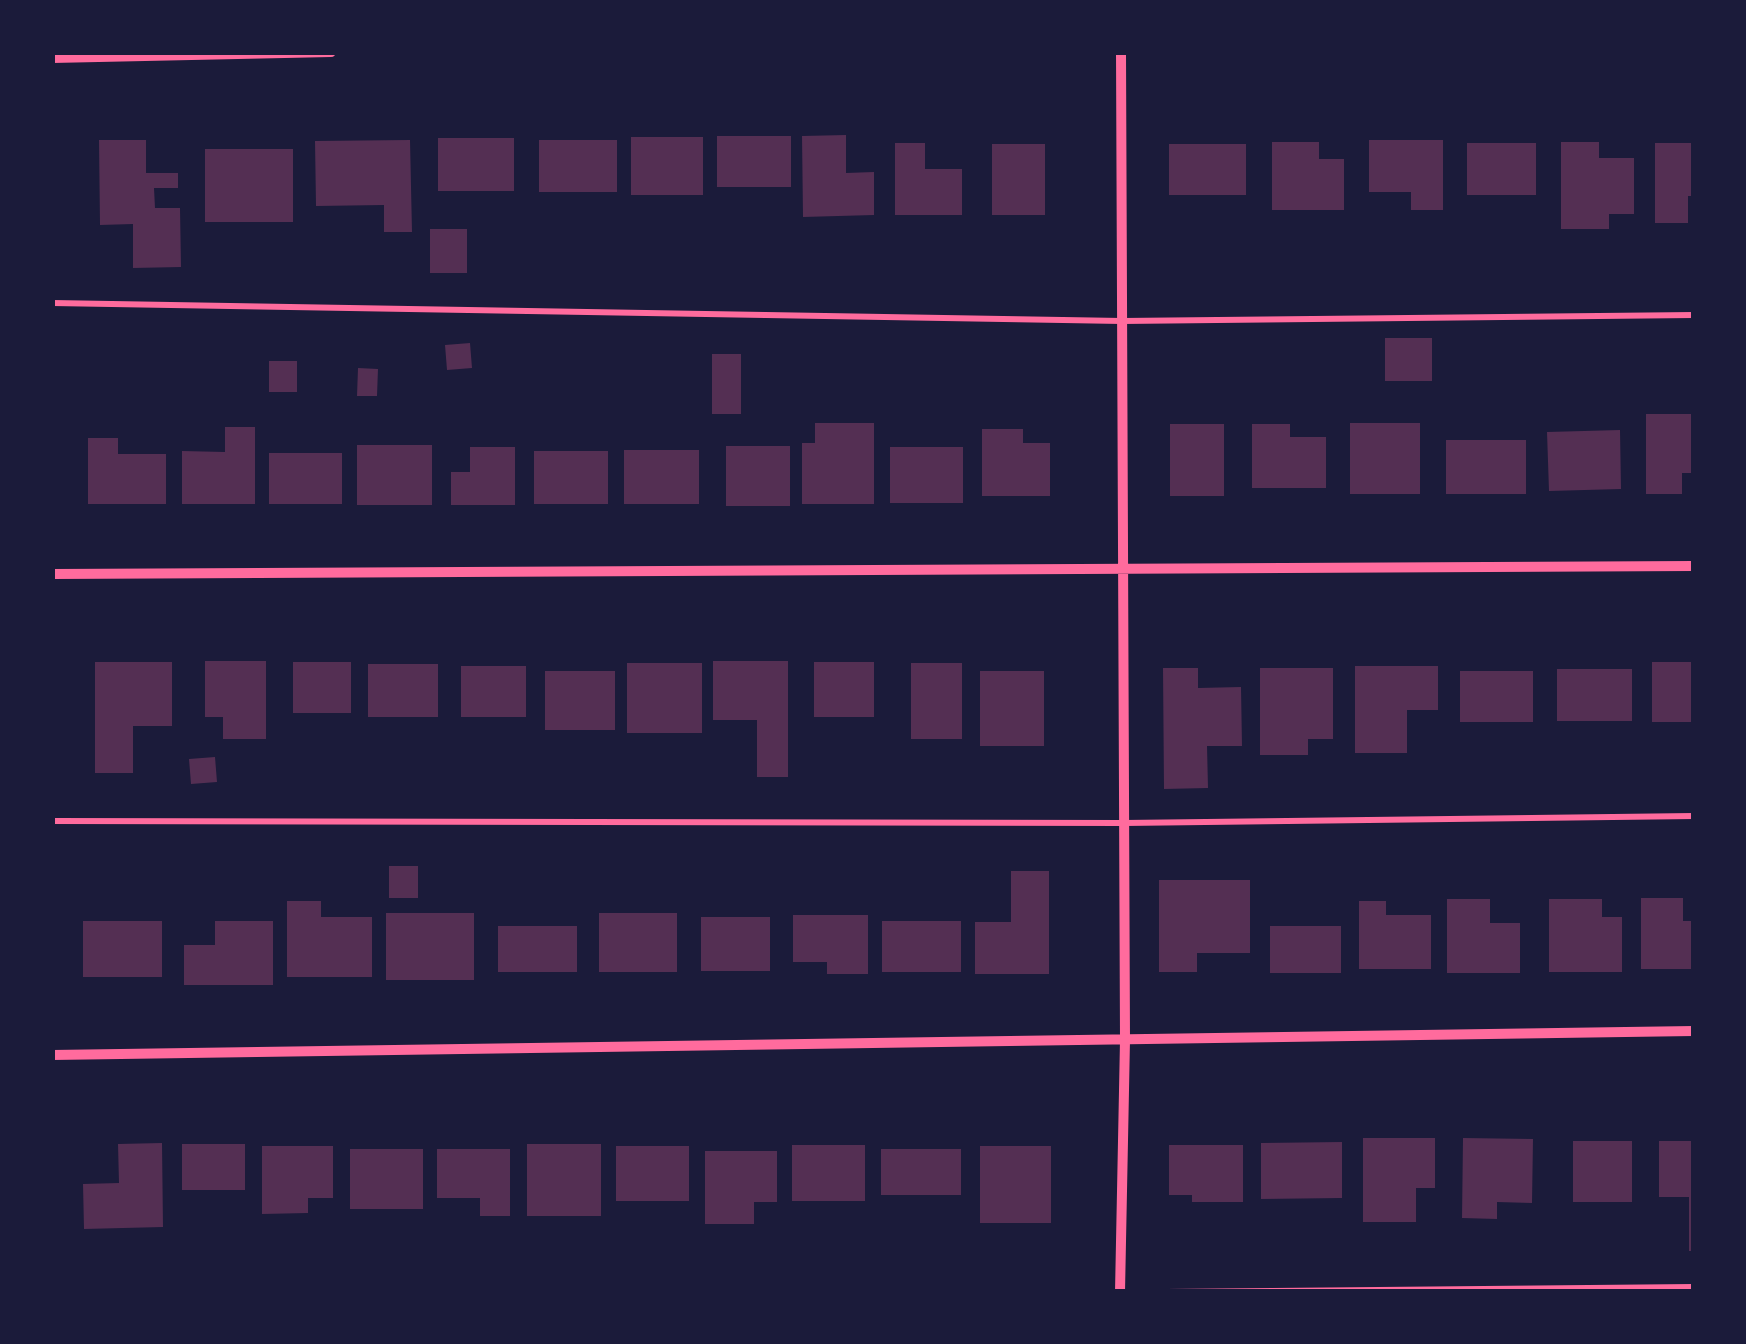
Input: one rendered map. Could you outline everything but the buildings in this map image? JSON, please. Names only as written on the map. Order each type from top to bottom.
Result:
[{"type":"street","points":[[52,58],[330,52]]},
{"type":"street","points":[[1120,1292],[1124,1040],[1122,52]]},
{"type":"street","points":[[52,574],[1694,566]]},
{"type":"street","points":[[52,1055],[1694,1031]]},
{"type":"lane","points":[[52,303],[1122,321],[1694,316]]},
{"type":"lane","points":[[52,820],[1124,823],[1694,816]]},
{"type":"lane","points":[[1168,1292],[1694,1287]]}]
